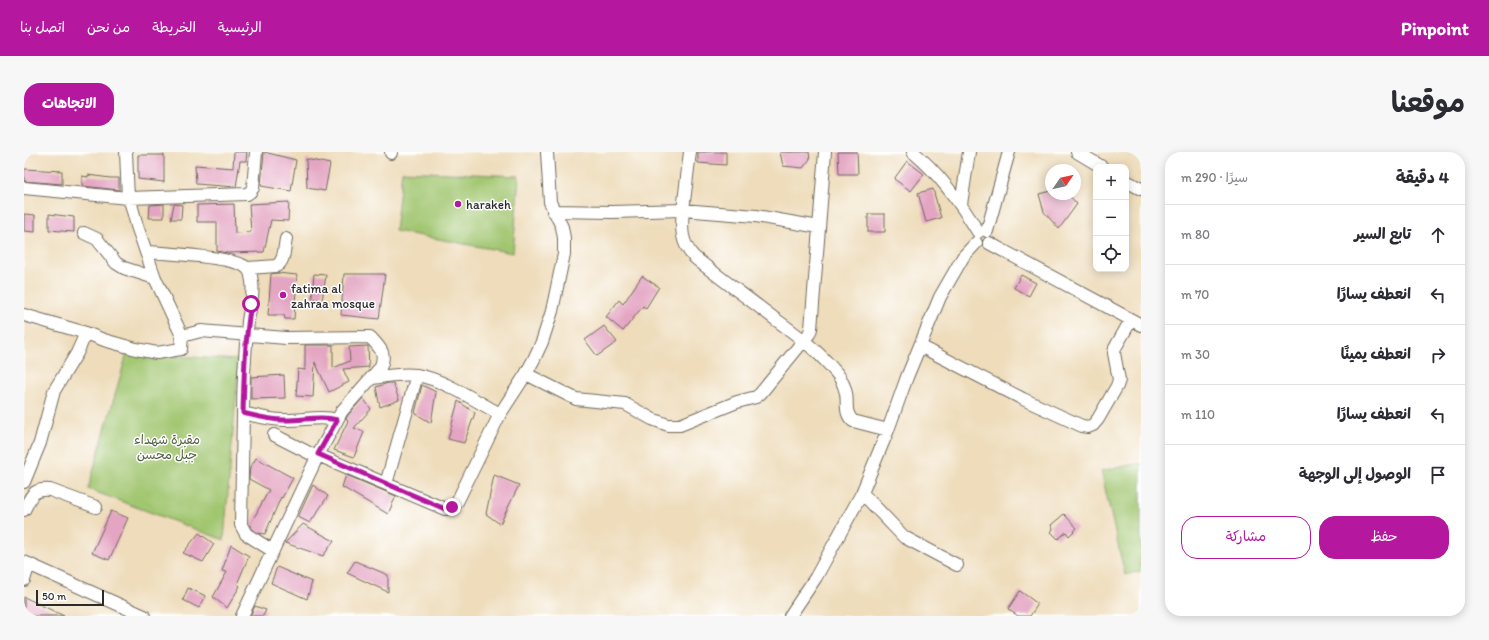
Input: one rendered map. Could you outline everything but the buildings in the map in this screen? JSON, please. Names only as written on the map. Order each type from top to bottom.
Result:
[{"type":"street","points":[[24,315],[86,333],[117,344],[157,353],[181,349],[182,336],[155,278],[128,198],[126,152]]},
{"type":"street","points":[[24,188],[128,198],[246,194],[253,188],[256,152]]},
{"type":"street","points":[[274,435],[317,456],[445,509],[452,507],[457,502],[500,414],[526,374],[548,328],[564,254],[564,238],[562,227],[550,202],[547,152]]},
{"type":"street","points":[[690,152],[681,228],[682,237],[687,248],[694,257],[804,340],[822,356],[838,375],[844,385],[847,413],[853,422],[888,430]]},
{"type":"street","points":[[526,374],[576,400],[625,404],[652,419],[668,425],[680,425],[737,402],[756,397],[809,334],[812,322],[825,152]]},
{"type":"street","points":[[913,152],[922,159],[944,183],[961,204],[982,237],[1136,322],[1115,348],[1114,353],[1119,380],[1098,419],[1093,425],[1088,427],[1082,426],[1023,399],[920,346]]},
{"type":"street","points":[[961,204],[969,152]]},
{"type":"street","points":[[790,616],[816,577],[862,493],[940,297],[963,258],[982,237],[1009,152]]},
{"type":"street","points":[[1077,152],[1097,164]]},
{"type":"street","points":[[1129,183],[1141,189]]},
{"type":"street","points":[[553,211],[612,212],[683,210],[756,216],[819,227]]},
{"type":"street","points":[[84,232],[97,239],[116,263],[124,268],[155,278]]},
{"type":"street","points":[[146,252],[193,256],[226,261],[240,264],[248,268],[276,266],[282,260],[286,239]]},
{"type":"street","points":[[248,268],[252,276],[252,291],[244,375],[241,525],[246,534],[273,551]]},
{"type":"street","points":[[182,336],[201,331],[286,338],[370,338],[380,347],[383,354],[383,361],[380,368],[373,378],[353,398],[337,420],[317,456],[242,616]]},
{"type":"street","points":[[24,482],[40,443],[54,391],[77,353],[86,333]]},
{"type":"street","points":[[373,378],[400,374],[417,375],[432,379],[458,391],[500,414]]},
{"type":"street","points":[[386,484],[417,375]]},
{"type":"street","points":[[243,413],[258,417],[282,420],[324,418],[337,420]]},
{"type":"street","points":[[24,510],[32,495],[37,490],[43,489],[50,490],[96,507]]},
{"type":"street","points":[[862,493],[904,537],[957,565]]},
{"type":"street","points":[[24,580],[27,563],[144,616]]},
{"type":"green space","name":"harakeh","points":[[402,171],[519,176],[513,253],[395,231]]},
{"type":"green space","name":"مقبرة شهداء جبل محسن","points":[[127,353],[239,360],[224,540],[88,489]]},
{"type":"green space","points":[[1141,463],[1141,571],[1125,575],[1101,471]]},
{"type":"place","name":"harakeh","points":[[458,204]]},
{"type":"place","name":"fatima al zahraa mosque","points":[[283,295]]},
{"type":"route","points":[[251,304],[248,320],[243,413],[269,419],[282,420],[310,420],[324,418],[337,420],[318,454],[445,509],[452,507]]}]
